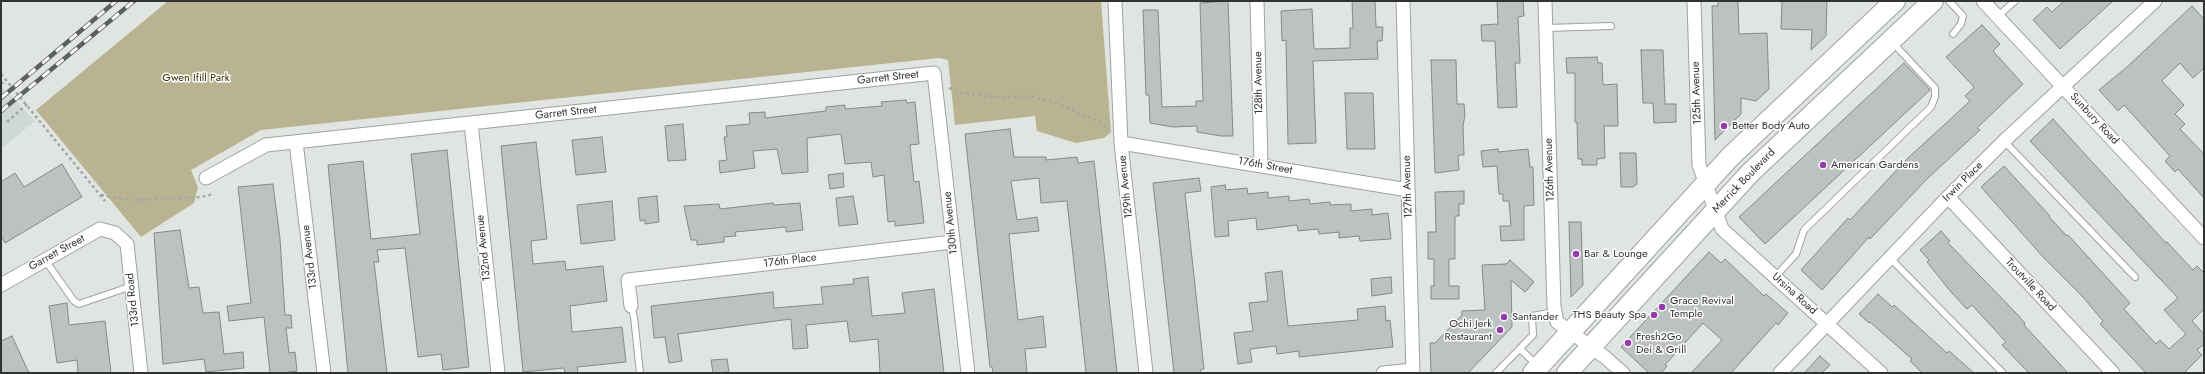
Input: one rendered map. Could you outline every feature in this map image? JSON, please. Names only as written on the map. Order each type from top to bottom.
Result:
[{"type":"main road","points":[[1536,370],[1706,183],[1762,125],[1896,1]]},
{"type":"main road","name":"Merrick Boulevard","points":[[1567,373],[1715,210],[1761,162],[1933,1]]},
{"type":"street","name":"129th Avenue","points":[[1115,1],[1121,143],[1146,373]]},
{"type":"street","name":"128th Avenue","points":[[1257,1],[1261,165]]},
{"type":"street","name":"127th Avenue","points":[[1403,1],[1413,371]]},
{"type":"street","name":"126th Avenue","points":[[1545,1],[1555,312]]},
{"type":"street","name":"125th Avenue","points":[[1694,1],[1699,165],[1715,210]]},
{"type":"street","name":"Sunbury Road","points":[[1982,1],[2204,238]]},
{"type":"street","name":"Irwin Place","points":[[1780,373],[1889,257],[2004,141],[2154,1]]},
{"type":"street","name":"Garrett Street","points":[[206,178],[266,145],[934,73]]},
{"type":"street","name":"130th Avenue","points":[[934,73],[968,373]]},
{"type":"street","name":"132nd Avenue","points":[[471,123],[498,373]]},
{"type":"street","name":"133rd Avenue","points":[[296,142],[324,373]]},
{"type":"street","name":"176th Street","points":[[1121,143],[1408,190]]},
{"type":"street","name":"Troutville Road","points":[[1948,197],[2113,373]]},
{"type":"street","name":"Ursina Road","points":[[1715,210],[1722,230],[1881,373]]},
{"type":"street","name":"Garrett Street","points":[[1,285],[100,229],[115,233]]},
{"type":"street","name":"133rd Road","points":[[115,233],[127,244],[141,373]]},
{"type":"street","name":"176th Place","points":[[631,306],[628,280],[953,242]]},
{"type":"street","points":[[1555,312],[1557,322],[1591,347],[1622,373]]},
{"type":"street","points":[[1383,373],[1413,371]]},
{"type":"lane","points":[[1949,1],[1964,16],[1961,24],[1953,34]]},
{"type":"lane","points":[[1998,17],[2015,1]]},
{"type":"lane","points":[[1546,28],[1611,26]]},
{"type":"lane","points":[[1775,277],[1796,254],[1804,230],[1931,107],[1936,97],[1935,88],[1891,41]]},
{"type":"lane","points":[[2004,141],[2135,277]]},
{"type":"lane","points":[[1889,257],[2003,373]]},
{"type":"lane","points":[[45,260],[74,301],[79,304],[132,286]]},
{"type":"lane","points":[[631,306],[634,317],[640,373]]},
{"type":"lane","points":[[1496,373],[1533,335],[1532,316],[1555,312]]},
{"type":"lane","points":[[1520,349],[1536,370]]},
{"type":"path","points":[[1,74],[105,201]]},
{"type":"path","points":[[1,84],[6,80]]},
{"type":"path","points":[[947,87],[961,93],[995,97],[1031,96],[1056,103],[1102,123],[1110,134]]},
{"type":"path","points":[[7,122],[27,104]]},
{"type":"path","points":[[101,195],[131,200],[201,198],[213,194]]},
{"type":"shaded area","points":[[1,85],[35,121],[1,149]]},
{"type":"green space","name":"Gwen Ifill Park","points":[[168,1],[1101,1],[1111,132],[1104,138],[1076,143],[1037,131],[1035,116],[955,125],[948,60],[939,58],[261,130],[191,170],[198,187],[194,203],[141,237],[36,110]]},
{"type":"building","points":[[1228,1],[1233,136],[1221,136],[1197,132],[1197,126],[1173,127],[1150,123],[1149,95],[1146,95],[1143,10],[1158,10],[1162,107],[1196,106],[1196,101],[1203,101],[1200,3]]},
{"type":"building","points":[[1352,1],[1375,1],[1376,27],[1383,27],[1382,41],[1377,41],[1378,59],[1313,61],[1316,143],[1288,144],[1286,40],[1282,41],[1281,11],[1312,9],[1314,49],[1350,48],[1350,28],[1353,28]]},
{"type":"building","points":[[1497,1],[1523,1],[1524,16],[1518,17],[1520,63],[1515,63],[1517,107],[1498,108],[1495,41],[1482,41],[1481,25],[1498,24]]},
{"type":"building","points":[[1718,1],[1738,1],[1739,34],[1767,33],[1769,89],[1756,101],[1741,98],[1741,114],[1715,140],[1712,6],[1718,6]]},
{"type":"building","points":[[1782,1],[1827,1],[1826,36],[1811,50],[1812,30],[1781,29]]},
{"type":"building","points":[[2064,1],[2113,1],[2060,49],[2033,20],[2047,7],[2052,12]]},
{"type":"building","points":[[2192,6],[2204,19],[2204,68],[2193,78],[2180,63],[2162,81],[2184,105],[2175,114],[2185,124],[2180,129],[2204,154],[2204,198],[2178,169],[2175,172],[2165,161],[2170,156],[2124,105],[2118,111],[2099,90],[2127,67]]},
{"type":"building","points":[[1982,25],[2000,44],[1993,51],[2023,84],[1977,128],[1980,130],[1928,178],[1870,239],[1869,237],[1822,290],[1801,270],[1848,218],[1850,220],[1907,159],[1970,101],[1965,96],[1974,87],[1946,57]]},
{"type":"building","points":[[1641,50],[1663,50],[1665,104],[1676,104],[1676,122],[1654,123],[1653,103],[1643,103]]},
{"type":"building","points":[[1597,57],[1598,63],[1602,63],[1603,85],[1617,84],[1618,126],[1604,126],[1605,158],[1597,159],[1597,165],[1582,165],[1582,159],[1578,159],[1577,122],[1575,122],[1575,73],[1567,73],[1566,58]]},
{"type":"building","points":[[1431,60],[1456,60],[1457,104],[1464,104],[1465,115],[1463,126],[1464,155],[1458,155],[1459,170],[1435,173]]},
{"type":"building","name":"American Gardens","points":[[1904,63],[1930,90],[1765,244],[1739,217]]},
{"type":"building","points":[[1345,93],[1373,93],[1375,149],[1347,149]]},
{"type":"building","points":[[906,100],[907,103],[915,102],[919,144],[910,145],[914,182],[919,181],[924,223],[895,226],[895,221],[888,222],[884,175],[873,177],[871,162],[845,164],[841,134],[807,138],[808,172],[782,174],[777,149],[753,151],[755,168],[720,173],[719,161],[727,160],[724,137],[727,137],[726,126],[750,124],[749,113],[765,112],[765,118],[826,111],[826,107],[845,105],[845,109],[882,106],[881,102]]},
{"type":"building","points":[[2053,119],[2166,243],[2167,242],[2193,270],[2197,266],[2204,273],[2204,309],[2192,321],[2204,334],[2204,344],[2197,350],[2202,355],[2184,373],[2146,373],[2100,324],[2103,321],[2082,296],[2044,258],[1981,187],[2004,166],[2050,216],[2049,217],[2067,236],[2068,235],[2130,303],[2124,309],[2156,344],[2160,340],[2169,349],[2186,334],[2164,310],[2178,298],[2030,141]]},
{"type":"building","points":[[683,124],[686,160],[668,161],[665,126]]},
{"type":"building","points":[[1010,129],[1014,157],[1046,157],[1046,160],[1077,157],[1078,163],[1094,161],[1117,373],[1086,373],[1067,201],[1041,203],[1039,178],[1011,181],[1017,220],[1037,217],[1039,231],[1009,234],[1018,320],[1043,316],[1046,347],[1025,349],[1027,373],[993,373],[992,367],[990,367],[965,134]]},
{"type":"building","points":[[602,137],[606,172],[576,175],[572,140]]},
{"type":"building","points":[[536,142],[547,239],[531,241],[533,264],[565,261],[566,270],[603,266],[607,301],[570,306],[572,332],[622,327],[626,362],[577,367],[578,373],[565,373],[564,368],[523,372],[501,146]]},
{"type":"building","points":[[1498,149],[1498,152],[1528,149],[1530,167],[1533,167],[1534,205],[1524,206],[1524,240],[1501,241],[1500,226],[1511,226],[1509,201],[1503,201],[1503,194],[1499,194],[1497,166],[1483,167],[1481,151]]},
{"type":"building","points":[[447,150],[469,367],[443,370],[441,354],[418,357],[405,248],[377,250],[379,262],[374,262],[387,373],[348,373],[328,165],[363,161],[371,239],[420,234],[411,154]]},
{"type":"building","points":[[1620,153],[1636,153],[1637,184],[1633,187],[1621,187]]},
{"type":"building","points":[[62,164],[82,197],[5,243],[1,236],[1,182],[15,173],[24,187]]},
{"type":"building","points":[[843,173],[844,187],[830,189],[828,175]]},
{"type":"building","points":[[1199,178],[1201,191],[1185,193],[1204,369],[1200,370],[1201,373],[1174,373],[1153,183]]},
{"type":"building","points":[[273,184],[280,239],[285,315],[291,315],[292,328],[286,328],[289,353],[295,352],[297,371],[281,373],[270,373],[264,317],[229,321],[227,306],[251,303],[238,187]]},
{"type":"building","points":[[1225,185],[1226,190],[1247,188],[1248,194],[1268,192],[1268,198],[1289,196],[1289,201],[1309,199],[1310,204],[1330,202],[1330,205],[1351,204],[1351,211],[1372,209],[1372,215],[1388,213],[1391,239],[1360,241],[1359,236],[1339,238],[1339,232],[1319,234],[1318,229],[1298,231],[1297,225],[1257,230],[1256,218],[1228,221],[1229,236],[1215,237],[1211,187]]},
{"type":"building","points":[[1464,191],[1464,204],[1459,204],[1459,216],[1455,216],[1455,259],[1449,259],[1449,286],[1459,286],[1459,299],[1431,299],[1431,286],[1434,286],[1434,259],[1428,259],[1428,232],[1436,232],[1435,192]]},
{"type":"building","points":[[657,196],[659,222],[645,224],[645,220],[640,221],[638,198]]},
{"type":"building","points":[[853,196],[858,224],[839,226],[836,198]]},
{"type":"building","points":[[612,201],[615,240],[581,244],[577,205]]},
{"type":"building","points":[[773,203],[774,205],[800,203],[803,230],[786,232],[786,227],[735,232],[736,236],[724,237],[724,242],[697,245],[697,240],[691,240],[684,206],[719,204],[720,209]]},
{"type":"building","name":"Bar & Lounge","points":[[1569,222],[1581,222],[1583,285],[1571,297]]},
{"type":"building","points":[[180,230],[189,288],[199,287],[203,313],[219,312],[224,354],[243,352],[244,368],[206,372],[204,359],[163,364],[154,233]]},
{"type":"building","points":[[1941,231],[1950,241],[1948,243],[2016,313],[2025,323],[2024,325],[2068,373],[2029,373],[2002,345],[2006,342],[1972,305],[1967,309],[1951,292],[1927,262],[1929,260],[1920,250]]},
{"type":"building","points":[[1709,252],[1721,263],[1725,259],[1764,296],[1766,294],[1788,313],[1778,325],[1776,323],[1731,373],[1691,373],[1722,340],[1703,323],[1665,365],[1667,366],[1661,373],[1649,373],[1621,347]]},
{"type":"building","points":[[1510,260],[1534,282],[1525,292],[1511,280],[1512,327],[1468,373],[1431,373],[1430,343],[1435,343],[1462,315],[1462,311],[1485,310],[1482,265],[1506,264]]},
{"type":"building","points":[[1282,271],[1288,326],[1358,320],[1357,309],[1385,306],[1386,321],[1390,320],[1393,347],[1299,357],[1299,351],[1277,354],[1276,346],[1250,349],[1252,362],[1238,364],[1234,333],[1253,331],[1249,303],[1268,301],[1265,273]]},
{"type":"building","points":[[868,277],[872,316],[905,313],[902,293],[934,289],[944,373],[880,373],[878,339],[850,342],[847,321],[806,325],[808,348],[793,349],[791,319],[678,334],[682,361],[669,363],[665,337],[654,338],[651,306],[773,292],[774,308],[823,304],[821,287],[854,284],[853,279]]},
{"type":"building","points":[[1391,277],[1392,293],[1372,296],[1371,279]]},
{"type":"building","points":[[1878,294],[1892,307],[1894,305],[1947,353],[1949,351],[1974,373],[1922,373],[1910,361],[1912,359],[1859,314]]},
{"type":"building","points":[[67,303],[69,325],[105,321],[111,373],[78,373],[77,360],[57,363],[49,306]]},
{"type":"building","points":[[12,336],[29,373],[1,373],[1,341]]},
{"type":"building","points":[[1820,356],[1830,365],[1822,373],[1804,373]]},
{"type":"building","points":[[727,359],[729,372],[713,373],[711,360]]},
{"type":"railway","points":[[1,98],[116,1]]},
{"type":"railway","points":[[1,111],[134,1]]},
{"type":"place","name":"Better Body Auto","points":[[1724,126]]},
{"type":"place","name":"American Gardens","points":[[1823,165]]},
{"type":"place","name":"Bar & Lounge","points":[[1576,254]]},
{"type":"place","name":"Grace Revival Temple","points":[[1662,307]]},
{"type":"place","name":"THS Beauty Spa","points":[[1654,315]]},
{"type":"place","name":"Santander","points":[[1504,317]]},
{"type":"place","name":"Ochi Jerk Restaurant","points":[[1500,330]]},
{"type":"place","name":"Fresh2Go Dei & Grill","points":[[1628,343]]}]
